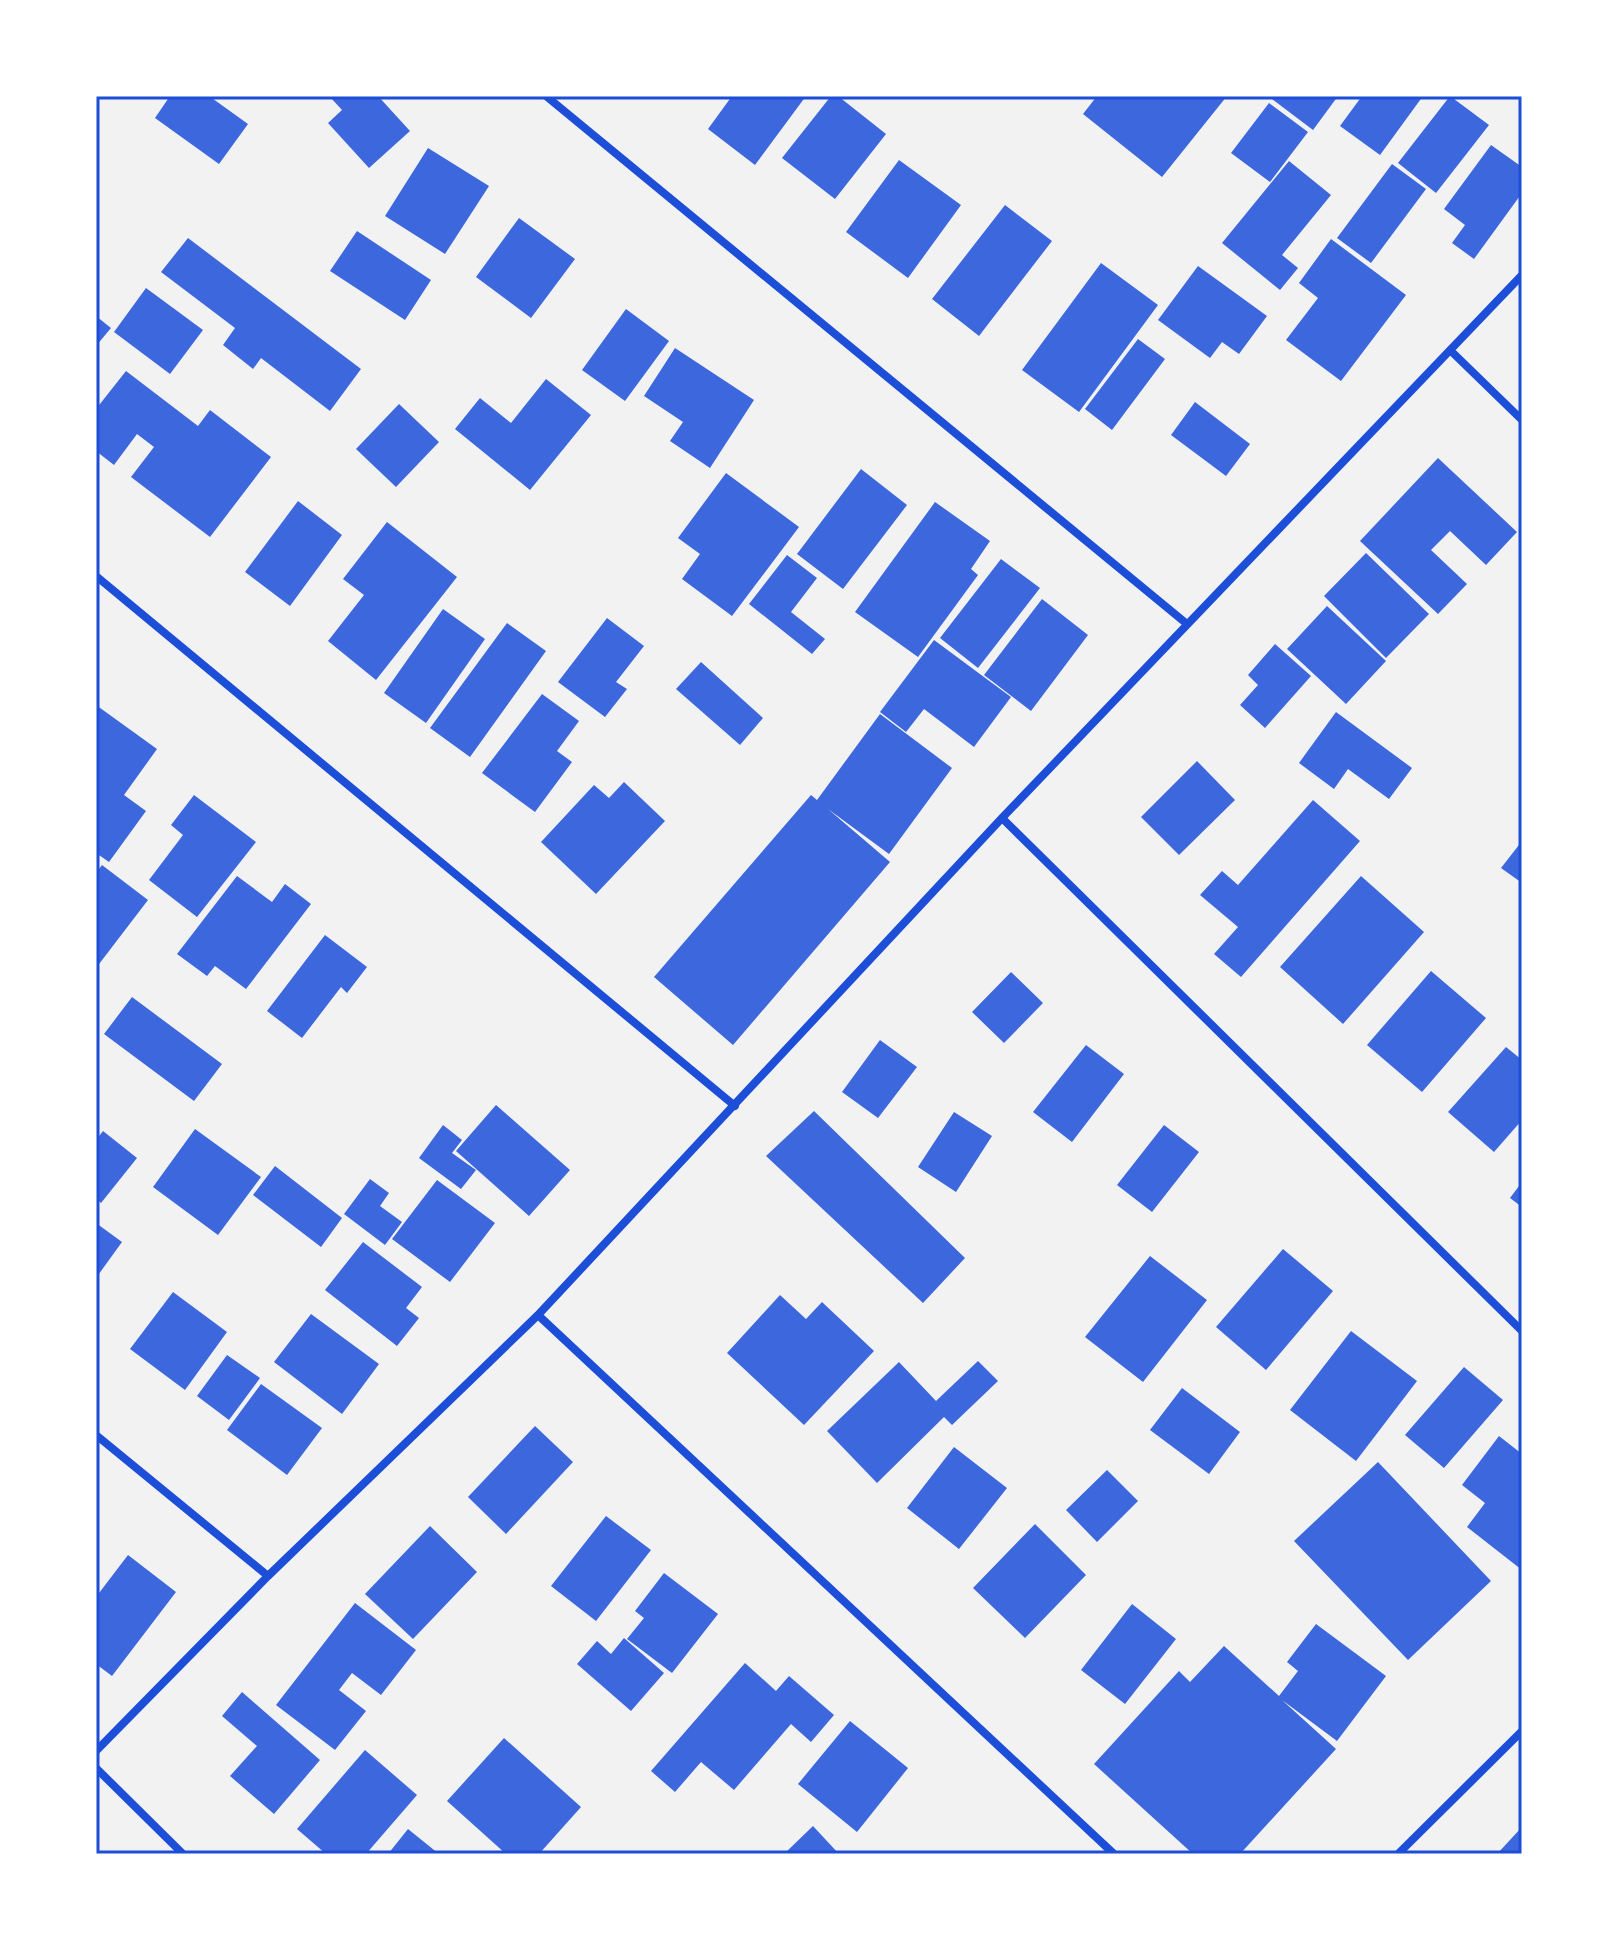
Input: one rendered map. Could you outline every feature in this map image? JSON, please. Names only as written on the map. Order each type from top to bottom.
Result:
[{"type":"street","points":[[546,96],[1187,624]]},
{"type":"street","points":[[96,1751],[268,1576],[538,1315],[1002,818],[1522,275]]},
{"type":"street","points":[[1451,351],[1522,420]]},
{"type":"street","points":[[96,576],[735,1106]]},
{"type":"street","points":[[1002,818],[1522,1331]]},
{"type":"street","points":[[538,1315],[1114,1854]]},
{"type":"street","points":[[96,1435],[268,1576]]},
{"type":"street","points":[[1398,1854],[1522,1731]]},
{"type":"street","points":[[96,1768],[183,1854]]},
{"type":"building","points":[[170,96],[209,96],[248,124],[219,164],[155,118]]},
{"type":"building","points":[[378,96],[410,131],[369,168],[328,123],[342,110],[331,98]]},
{"type":"building","points":[[732,96],[806,96],[755,165],[708,129]]},
{"type":"building","points":[[831,96],[838,96],[886,134],[835,199],[782,158]]},
{"type":"building","points":[[1097,96],[1227,96],[1162,177],[1083,114]]},
{"type":"building","points":[[1268,96],[1338,96],[1313,130]]},
{"type":"building","points":[[1362,96],[1423,96],[1380,155],[1340,126]]},
{"type":"building","points":[[1450,96],[1489,125],[1436,193],[1398,163]]},
{"type":"building","points":[[1269,103],[1308,132],[1270,182],[1231,153]]},
{"type":"building","points":[[1491,145],[1522,167],[1522,193],[1474,259],[1452,243],[1465,225],[1444,209]]},
{"type":"building","points":[[428,148],[489,186],[445,254],[385,216]]},
{"type":"building","points":[[899,160],[961,205],[908,278],[846,232]]},
{"type":"building","points":[[1289,161],[1331,195],[1282,255],[1298,268],[1280,290],[1222,243]]},
{"type":"building","points":[[1392,164],[1426,189],[1371,263],[1337,238]]},
{"type":"building","points":[[1005,205],[1052,241],[979,336],[932,299]]},
{"type":"building","points":[[519,218],[575,259],[531,318],[476,277]]},
{"type":"building","points":[[357,231],[431,280],[405,320],[330,271]]},
{"type":"building","points":[[188,238],[361,369],[330,411],[261,358],[253,369],[223,345],[235,328],[161,272]]},
{"type":"building","points":[[1331,239],[1406,295],[1341,381],[1286,340],[1318,298],[1299,283]]},
{"type":"building","points":[[1101,263],[1158,305],[1079,412],[1022,370]]},
{"type":"building","points":[[1198,266],[1267,316],[1239,354],[1222,342],[1210,358],[1158,320]]},
{"type":"building","points":[[146,288],[203,330],[170,374],[114,332]]},
{"type":"building","points":[[626,309],[669,341],[625,401],[582,370]]},
{"type":"building","points":[[96,316],[111,328],[96,346]]},
{"type":"building","points":[[1138,339],[1165,359],[1112,430],[1085,409]]},
{"type":"building","points":[[675,348],[754,400],[710,468],[670,441],[683,422],[644,396]]},
{"type":"building","points":[[126,371],[198,426],[210,410],[271,457],[210,537],[131,477],[154,447],[137,434],[114,465],[96,451],[96,409]]},
{"type":"building","points":[[546,379],[591,415],[530,490],[455,429],[480,398],[511,423]]},
{"type":"building","points":[[1195,402],[1250,444],[1226,476],[1171,435]]},
{"type":"building","points":[[399,404],[439,442],[396,487],[356,449]]},
{"type":"building","points":[[1438,458],[1517,532],[1486,565],[1450,531],[1431,550],[1467,584],[1438,614],[1360,541]]},
{"type":"building","points":[[861,469],[907,505],[843,589],[797,554]]},
{"type":"building","points":[[726,473],[799,527],[732,616],[682,579],[700,554],[678,538]]},
{"type":"building","points":[[298,501],[342,535],[290,606],[245,572]]},
{"type":"building","points":[[935,502],[990,541],[971,569],[978,575],[918,657],[855,612]]},
{"type":"building","points":[[387,522],[457,577],[376,680],[328,641],[364,595],[343,579]]},
{"type":"building","points":[[1366,553],[1429,614],[1386,658],[1324,596]]},
{"type":"building","points":[[787,555],[817,578],[791,612],[825,639],[812,654],[749,604]]},
{"type":"building","points":[[1001,559],[1040,588],[978,668],[940,638]]},
{"type":"building","points":[[1042,599],[1088,635],[1031,711],[984,675]]},
{"type":"building","points":[[1327,606],[1386,661],[1346,704],[1287,649]]},
{"type":"building","points":[[443,609],[485,639],[426,723],[384,693]]},
{"type":"building","points":[[607,618],[644,646],[616,682],[627,689],[605,717],[558,682]]},
{"type":"building","points":[[507,623],[546,651],[470,757],[430,728]]},
{"type":"building","points":[[934,640],[1011,697],[974,747],[924,709],[906,732],[880,712]]},
{"type":"building","points":[[1275,644],[1311,676],[1265,728],[1240,705],[1258,685],[1248,675]]},
{"type":"building","points":[[701,662],[763,718],[740,745],[676,689]]},
{"type":"building","points":[[542,694],[579,721],[557,751],[572,762],[535,812],[482,773]]},
{"type":"building","points":[[96,705],[157,749],[124,795],[146,811],[109,862],[96,853]]},
{"type":"building","points":[[1336,712],[1412,768],[1389,799],[1348,769],[1334,789],[1299,763]]},
{"type":"building","points":[[880,714],[952,768],[889,854],[828,809],[890,862],[733,1045],[654,977],[811,795],[817,800]]},
{"type":"building","points":[[1197,761],[1235,800],[1179,855],[1141,817]]},
{"type":"building","points":[[624,782],[665,821],[596,894],[541,842],[594,785],[609,798]]},
{"type":"building","points":[[194,795],[256,842],[197,917],[149,880],[183,835],[171,825]]},
{"type":"building","points":[[1313,800],[1360,841],[1241,977],[1214,954],[1238,927],[1200,895],[1222,871],[1238,885]]},
{"type":"building","points":[[1522,841],[1522,883],[1501,868]]},
{"type":"building","points":[[102,865],[148,900],[96,968],[96,873]]},
{"type":"building","points":[[237,876],[272,902],[285,884],[311,904],[246,989],[215,966],[207,976],[177,954]]},
{"type":"building","points":[[1361,876],[1424,932],[1343,1024],[1280,967]]},
{"type":"building","points":[[325,935],[367,967],[347,993],[341,987],[302,1038],[267,1011]]},
{"type":"building","points":[[1431,971],[1486,1018],[1422,1092],[1367,1045]]},
{"type":"building","points":[[1011,972],[1043,1003],[1004,1043],[972,1012]]},
{"type":"building","points":[[132,997],[222,1064],[194,1101],[104,1034]]},
{"type":"building","points":[[880,1040],[917,1067],[878,1118],[842,1092]]},
{"type":"building","points":[[1086,1045],[1124,1074],[1072,1142],[1033,1112]]},
{"type":"building","points":[[1506,1047],[1522,1060],[1522,1120],[1494,1152],[1448,1112]]},
{"type":"building","points":[[496,1105],[570,1170],[529,1216],[456,1151]]},
{"type":"building","points":[[814,1111],[965,1258],[923,1303],[766,1156]]},
{"type":"building","points":[[954,1112],[992,1136],[956,1192],[918,1167]]},
{"type":"building","points":[[443,1125],[462,1140],[452,1153],[476,1170],[461,1189],[419,1158]]},
{"type":"building","points":[[1164,1125],[1199,1152],[1152,1212],[1117,1185]]},
{"type":"building","points":[[195,1129],[261,1177],[218,1235],[153,1187]]},
{"type":"building","points":[[103,1131],[137,1158],[101,1203],[96,1199],[96,1140]]},
{"type":"building","points":[[275,1166],[342,1218],[321,1247],[253,1195]]},
{"type":"building","points":[[370,1179],[389,1193],[380,1206],[402,1222],[385,1245],[344,1214]]},
{"type":"building","points":[[437,1180],[495,1223],[450,1282],[392,1239]]},
{"type":"building","points":[[1522,1182],[1522,1207],[1510,1198]]},
{"type":"building","points":[[96,1223],[122,1242],[96,1278]]},
{"type":"building","points":[[363,1242],[422,1287],[406,1308],[419,1318],[397,1346],[325,1290]]},
{"type":"building","points":[[1283,1249],[1333,1291],[1266,1370],[1216,1327]]},
{"type":"building","points":[[1150,1256],[1207,1300],[1143,1382],[1085,1337]]},
{"type":"building","points":[[173,1292],[227,1332],[185,1390],[130,1349]]},
{"type":"building","points":[[780,1295],[806,1319],[822,1302],[874,1351],[804,1425],[727,1353]]},
{"type":"building","points":[[311,1314],[379,1364],[342,1414],[274,1362]]},
{"type":"building","points":[[1351,1331],[1417,1381],[1356,1461],[1290,1410]]},
{"type":"building","points":[[227,1355],[260,1378],[229,1420],[197,1396]]},
{"type":"building","points":[[978,1361],[998,1381],[952,1425],[944,1417],[877,1483],[827,1431],[899,1362],[936,1401]]},
{"type":"building","points":[[1464,1367],[1503,1400],[1444,1468],[1405,1435]]},
{"type":"building","points":[[261,1384],[322,1428],[287,1475],[227,1430]]},
{"type":"building","points":[[1182,1388],[1240,1432],[1209,1474],[1150,1430]]},
{"type":"building","points":[[535,1426],[573,1462],[506,1534],[468,1497]]},
{"type":"building","points":[[1499,1436],[1522,1454],[1522,1570],[1467,1527],[1485,1503],[1462,1485]]},
{"type":"building","points":[[954,1447],[1007,1488],[959,1549],[907,1508]]},
{"type":"building","points":[[1378,1462],[1491,1581],[1408,1660],[1294,1541]]},
{"type":"building","points":[[1107,1470],[1138,1501],[1097,1542],[1066,1510]]},
{"type":"building","points":[[606,1516],[651,1550],[596,1621],[551,1586]]},
{"type":"building","points":[[1035,1524],[1086,1575],[1025,1638],[973,1588]]},
{"type":"building","points":[[430,1526],[477,1572],[413,1639],[365,1594]]},
{"type":"building","points":[[128,1555],[176,1592],[112,1676],[96,1664],[96,1597]]},
{"type":"building","points":[[664,1573],[718,1614],[672,1673],[627,1639],[644,1618],[635,1611]]},
{"type":"building","points":[[355,1603],[416,1650],[381,1695],[352,1673],[339,1690],[366,1711],[335,1750],[276,1705]]},
{"type":"building","points":[[1132,1604],[1176,1639],[1125,1704],[1081,1670]]},
{"type":"building","points":[[1316,1624],[1386,1676],[1337,1741],[1282,1700],[1336,1749],[1240,1854],[1193,1854],[1094,1764],[1179,1671],[1190,1682],[1224,1646],[1279,1696],[1298,1671],[1287,1662]]},
{"type":"building","points":[[624,1638],[664,1673],[631,1711],[577,1664],[597,1641],[611,1654]]},
{"type":"building","points":[[745,1663],[776,1691],[789,1676],[834,1715],[811,1742],[791,1724],[734,1790],[701,1762],[675,1792],[651,1771]]},
{"type":"building","points":[[242,1692],[320,1760],[274,1814],[230,1776],[257,1746],[222,1716]]},
{"type":"building","points":[[850,1721],[908,1768],[857,1832],[798,1784]]},
{"type":"building","points":[[504,1738],[581,1807],[539,1854],[506,1854],[447,1801]]},
{"type":"building","points":[[365,1750],[417,1795],[366,1854],[326,1854],[297,1829]]},
{"type":"building","points":[[813,1826],[839,1854],[784,1854]]},
{"type":"building","points":[[1522,1827],[1522,1854],[1497,1854]]},
{"type":"building","points":[[408,1829],[439,1854],[388,1854]]}]
